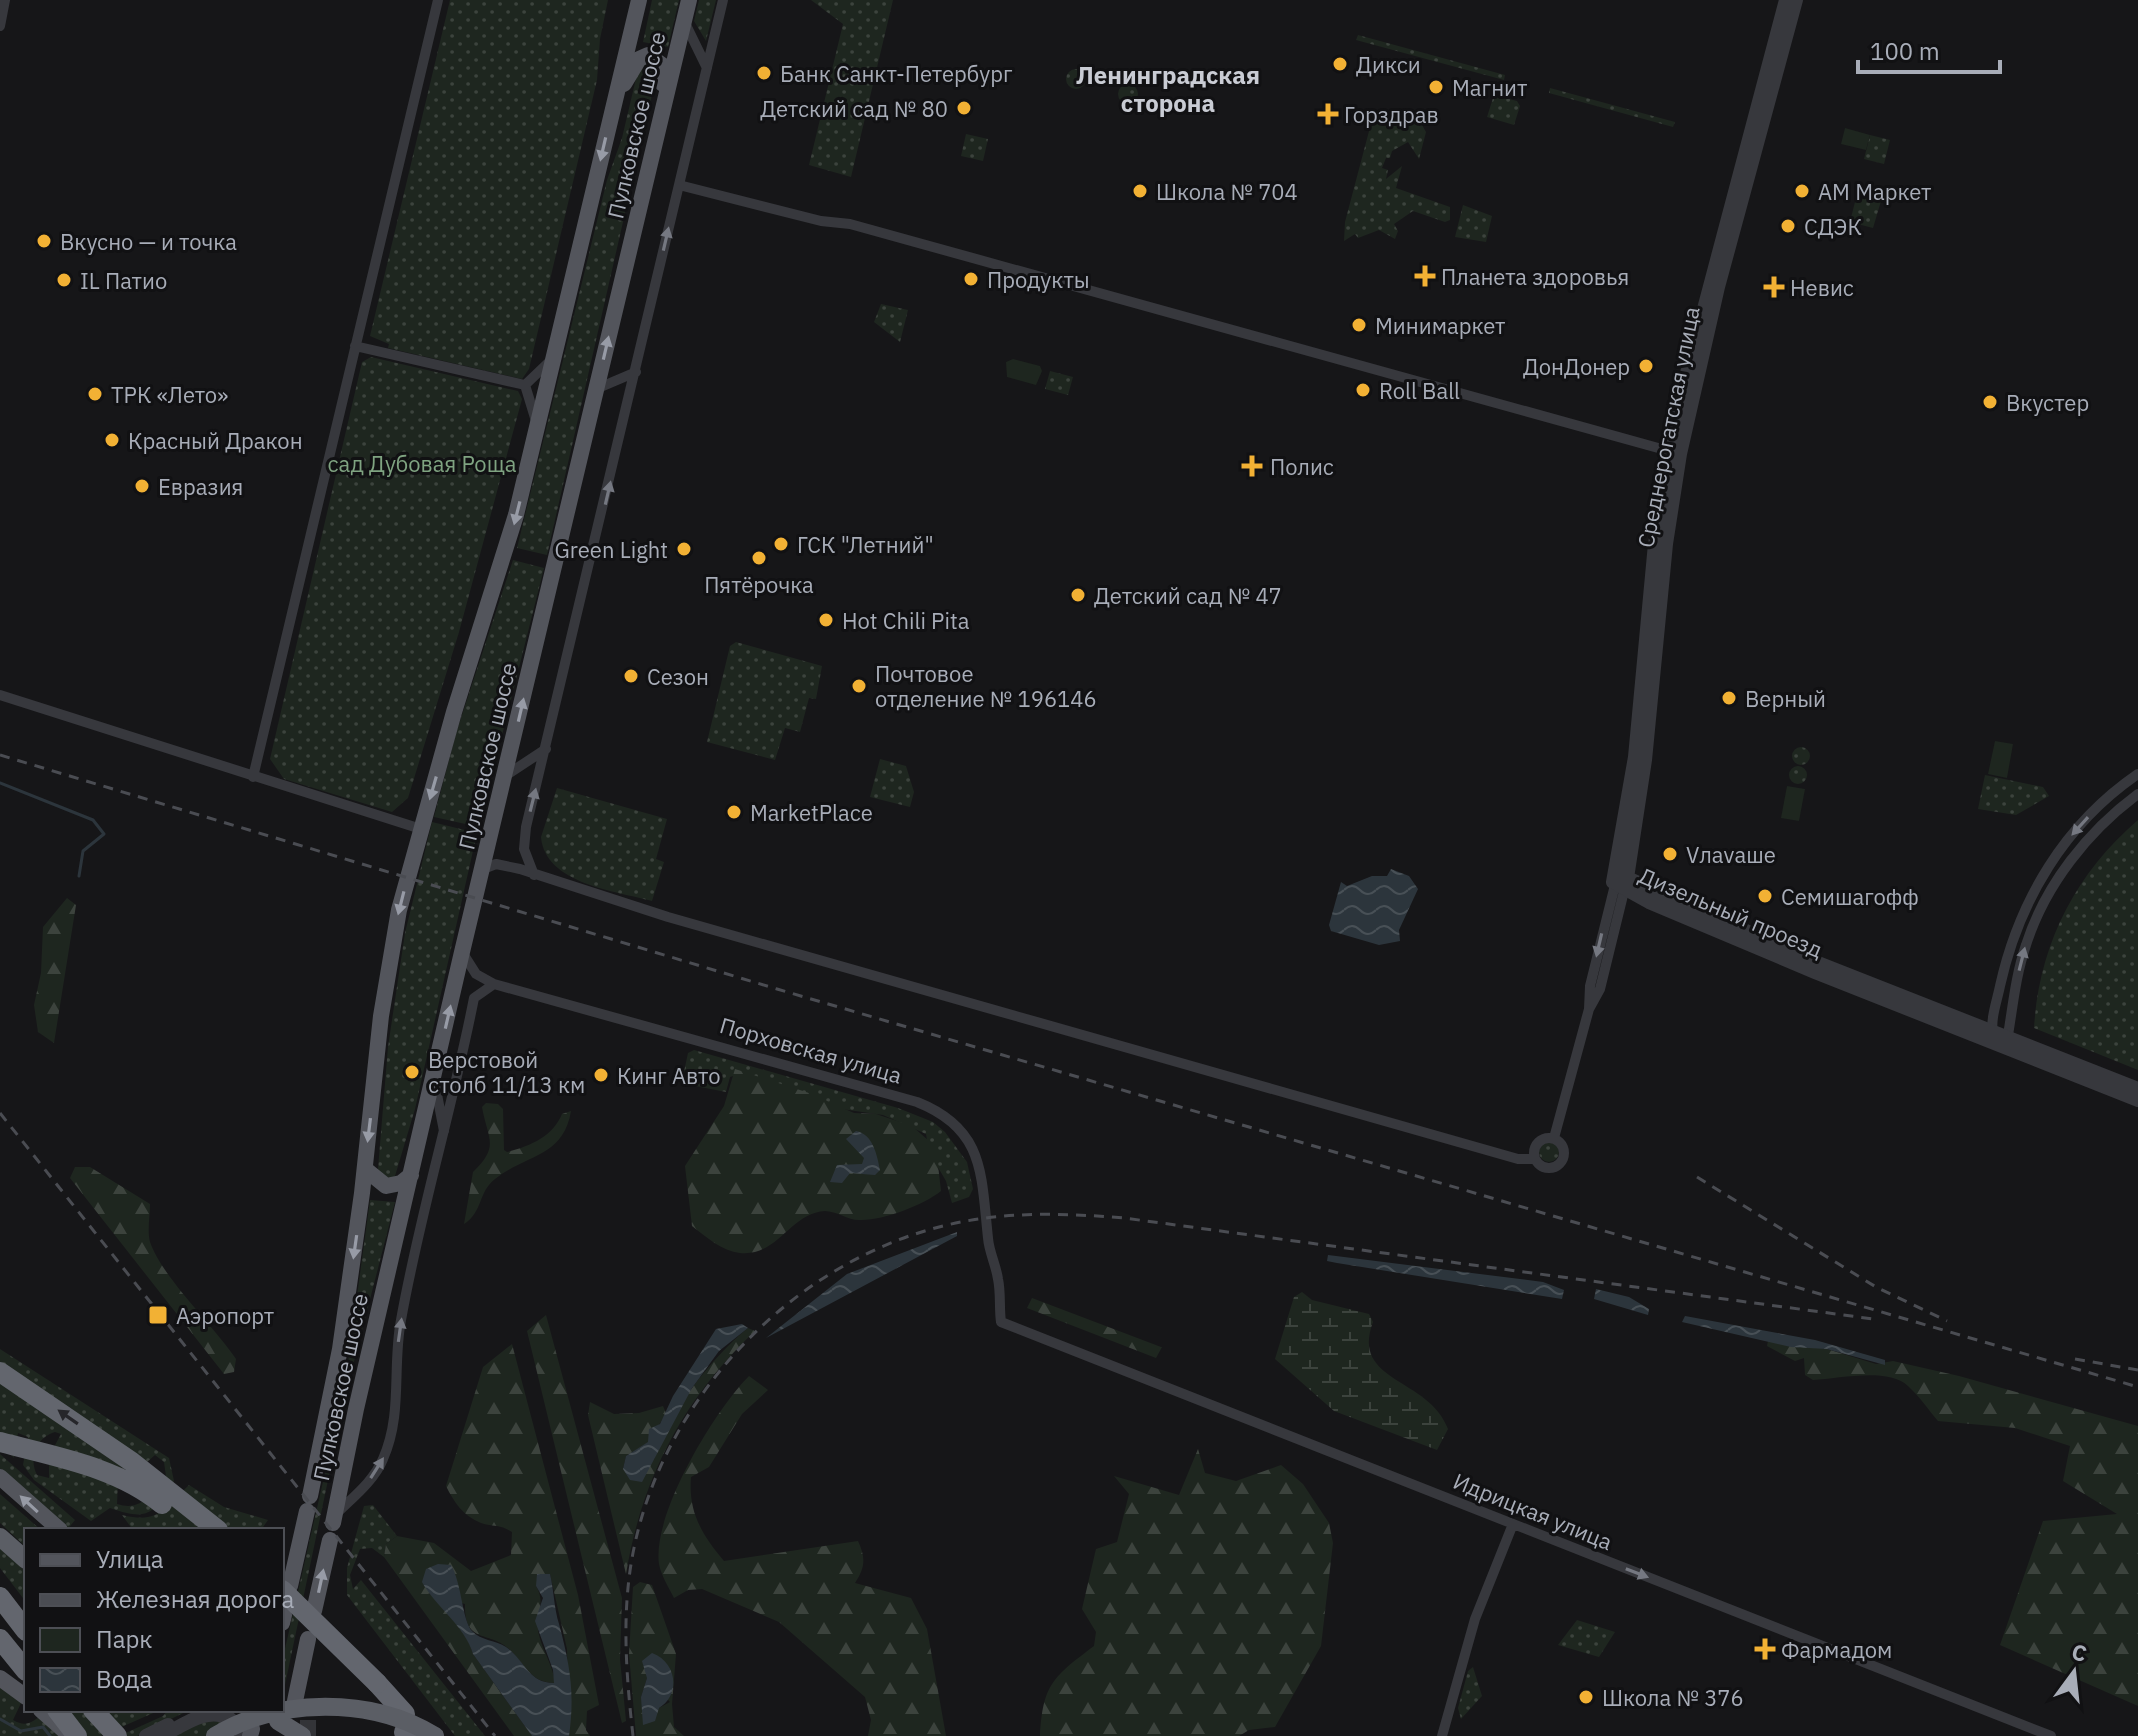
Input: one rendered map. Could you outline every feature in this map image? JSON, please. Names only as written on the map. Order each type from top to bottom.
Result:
[{"type":"highway","points":[[0,1372],[132,1462],[215,1528]]},
{"type":"highway","points":[[0,1442],[122,1477],[195,1528]]},
{"type":"highway","points":[[0,1537],[24,1558]]},
{"type":"highway","points":[[0,1597],[21,1625]]},
{"type":"highway","points":[[285,1597],[406,1727]]},
{"type":"highway","points":[[0,1639],[23,1686]]},
{"type":"highway","points":[[215,1736],[262,1716],[325,1707],[372,1712],[416,1724],[435,1736]]},
{"type":"highway","points":[[59,1712],[77,1736]]},
{"type":"highway","points":[[95,1712],[117,1736]]},
{"type":"highway","points":[[278,1721],[302,1736]]},
{"type":"main road","name":"Пулковское шоссе","points":[[285,1597],[340,1349],[387,978],[421,829],[507,548],[639,0]]},
{"type":"main road","name":"Пулковское шоссе","points":[[314,1611],[462,952],[689,0]]},
{"type":"main road","points":[[616,98],[639,59],[648,55],[662,65],[664,102]]},
{"type":"main road","points":[[365,1169],[386,1186],[401,1183],[411,1175]]},
{"type":"main road","points":[[0,1477],[58,1528]]},
{"type":"main road","points":[[302,1700],[308,1642]]},
{"type":"main road","points":[[0,1678],[23,1686]]},
{"type":"main road","points":[[43,1712],[71,1736]]},
{"type":"street","points":[[0,26],[5,0]]},
{"type":"street","points":[[253,777],[438,0]]},
{"type":"street","points":[[534,875],[527,860],[524,838],[723,0]]},
{"type":"street","name":"Среднерогатская улица","points":[[1622,884],[1655,544],[1669,451],[1708,285],[1786,0]]},
{"type":"street","name":"Среднерогатская улица","points":[[1554,1138],[1589,1009],[1600,989],[1645,760],[1666,544],[1680,454],[1718,287],[1796,0]]},
{"type":"street","points":[[684,21],[707,68]]},
{"type":"street","points":[[679,185],[831,223],[850,224],[1669,451]]},
{"type":"street","points":[[355,346],[525,385]]},
{"type":"street","points":[[525,385],[542,372],[554,355]]},
{"type":"street","points":[[596,389],[636,372]]},
{"type":"street","points":[[525,385],[537,427]]},
{"type":"street","points":[[0,695],[421,829]]},
{"type":"street","points":[[505,776],[546,749]]},
{"type":"street","points":[[2138,774],[2076,829],[2028,902],[2011,943],[1992,1029],[1995,1045],[2008,1035],[2025,945],[2048,897],[2084,845],[2138,794]]},
{"type":"street","points":[[483,869],[503,864],[668,917],[1518,1159],[1535,1159]]},
{"type":"street","name":"Дизельный проезд","points":[[1622,884],[2138,1089]]},
{"type":"street","name":"Дизельный проезд","points":[[1622,884],[1995,1045],[2138,1100]]},
{"type":"street","name":"Порховская улица","points":[[462,952],[476,974],[494,984],[711,1042],[917,1102],[945,1115],[965,1135],[978,1158],[988,1242],[999,1283],[1001,1322]]},
{"type":"street","points":[[332,1526],[376,1472],[388,1447],[398,1390],[401,1317],[445,1137],[474,998],[494,984]]},
{"type":"street","points":[[434,1077],[445,1137]]},
{"type":"street","name":"Среднерогатская улица","points":[[1554,1138],[1564,1151],[1560,1163],[1545,1167],[1535,1159],[1537,1142],[1554,1138]]},
{"type":"street","name":"Идрицкая улица","points":[[1001,1322],[2051,1736]]},
{"type":"street","points":[[1442,1736],[1475,1619],[1513,1524]]},
{"type":"street","points":[[146,1736],[193,1712]]},
{"type":"street","points":[[162,1736],[215,1713],[230,1719]]},
{"type":"green space","points":[[450,0],[608,0],[600,39],[597,80],[529,369],[522,379],[388,348],[389,344],[370,336]]},
{"type":"green space","points":[[652,0],[679,0],[668,47],[643,42]]},
{"type":"green space","points":[[699,0],[716,0],[706,41],[694,21]]},
{"type":"green space","points":[[811,0],[893,0],[851,177],[809,165],[843,24]]},
{"type":"green space","points":[[1358,35],[1505,75],[1504,80],[1356,40]]},
{"type":"green space","points":[[646,63],[653,65],[654,86],[547,555],[517,548],[607,180],[622,138],[638,70]]},
{"type":"green space","points":[[1076,69],[1083,72],[1086,79],[1083,86],[1076,89],[1069,86],[1066,79],[1069,72]]},
{"type":"green space","points":[[1124,84],[1132,84],[1138,94],[1132,104],[1124,104],[1118,98],[1118,90]]},
{"type":"green space","points":[[1550,88],[1675,122],[1673,127],[1549,93]]},
{"type":"green space","points":[[1494,95],[1517,101],[1520,106],[1514,125],[1487,117]]},
{"type":"green space","points":[[1379,114],[1422,125],[1426,132],[1419,159],[1408,142],[1386,158],[1382,168],[1388,170],[1386,179],[1402,166],[1396,188],[1450,207],[1450,220],[1445,222],[1413,211],[1394,224],[1398,231],[1395,239],[1379,230],[1358,238],[1355,234],[1344,241],[1345,222],[1373,116]]},
{"type":"green space","points":[[1845,128],[1870,135],[1866,150],[1841,144]]},
{"type":"green space","points":[[966,134],[988,139],[983,161],[961,156]]},
{"type":"green space","points":[[1870,135],[1890,140],[1884,164],[1864,159]]},
{"type":"green space","points":[[1857,194],[1881,201],[1873,228],[1850,222]]},
{"type":"green space","points":[[1463,205],[1492,216],[1486,242],[1455,237]]},
{"type":"green space","points":[[881,304],[908,310],[900,342],[874,322]]},
{"type":"green space","name":"сад Дубовая Роща","points":[[371,357],[518,391],[522,399],[459,632],[408,798],[392,812],[284,779],[270,759],[362,362]]},
{"type":"green space","points":[[1013,359],[1040,366],[1042,371],[1036,385],[1007,377],[1006,362]]},
{"type":"green space","points":[[1050,371],[1073,377],[1068,395],[1045,389]]},
{"type":"green space","points":[[513,560],[544,568],[479,827],[434,817],[457,730]]},
{"type":"green space","points":[[736,642],[822,666],[816,699],[809,698],[800,732],[785,728],[775,760],[707,742],[730,646]]},
{"type":"green space","points":[[1995,741],[2013,744],[2007,778],[1988,774]]},
{"type":"green space","points":[[1801,747],[1810,756],[1801,765],[1792,756]]},
{"type":"green space","points":[[880,759],[906,766],[914,792],[910,807],[870,797]]},
{"type":"green space","points":[[1798,766],[1807,775],[1798,784],[1789,775]]},
{"type":"green space","points":[[1985,775],[2043,787],[2049,796],[2016,815],[1978,809]]},
{"type":"green space","points":[[1787,786],[1805,789],[1799,821],[1781,818]]},
{"type":"green space","points":[[557,788],[667,819],[656,859],[664,862],[652,901],[584,883],[555,865],[545,853],[541,837]]},
{"type":"green space","points":[[2138,820],[2138,1070],[2034,1028],[2044,968],[2064,913],[2096,864]]},
{"type":"green space","points":[[432,822],[477,833],[415,1109],[395,1176],[391,1179],[380,1176],[378,1169],[388,1047],[405,933]]},
{"type":"green space","points":[[67,898],[76,905],[54,1043],[38,1032],[34,1005],[41,973],[43,927]]},
{"type":"green space","points":[[694,1050],[898,1108],[933,1122],[945,1132],[967,1162],[973,1189],[969,1197],[952,1203],[946,1181],[929,1152],[926,1134],[883,1115],[828,1107],[742,1073],[730,1077],[726,1092],[685,1084],[682,1081],[688,1053]]},
{"type":"green space","points":[[735,1069],[809,1093],[854,1113],[876,1114],[912,1126],[929,1141],[938,1165],[941,1191],[903,1211],[871,1219],[856,1220],[830,1211],[813,1214],[774,1242],[753,1252],[733,1252],[714,1243],[692,1226],[685,1166],[724,1106]]},
{"type":"green space","points":[[486,1103],[498,1104],[503,1109],[504,1150],[507,1152],[540,1139],[553,1128],[562,1114],[571,1111],[567,1126],[552,1147],[495,1179],[474,1214],[464,1224],[473,1172],[489,1149],[482,1107]]},
{"type":"green space","points":[[1549,1142],[1556,1145],[1559,1152],[1556,1159],[1549,1162],[1542,1159],[1539,1152],[1542,1145]]},
{"type":"green space","points":[[75,1167],[90,1167],[150,1204],[149,1238],[156,1256],[236,1359],[234,1372],[224,1374],[70,1178]]},
{"type":"green space","points":[[370,1200],[395,1202],[348,1385],[284,1689],[284,1653],[345,1385]]},
{"type":"green space","points":[[1302,1292],[1312,1300],[1369,1314],[1373,1322],[1369,1342],[1372,1357],[1382,1369],[1425,1399],[1438,1412],[1448,1429],[1437,1450],[1334,1411],[1275,1359],[1294,1297]]},
{"type":"green space","points":[[1032,1298],[1162,1347],[1156,1358],[1027,1308]]},
{"type":"green space","points":[[546,1315],[622,1598],[620,1659],[626,1721],[622,1723],[527,1331]]},
{"type":"green space","points":[[748,1328],[755,1331],[707,1384],[670,1441],[643,1505],[626,1574],[588,1415],[590,1402],[614,1414],[639,1413],[663,1406],[666,1413],[649,1442],[626,1456],[623,1469],[654,1460],[669,1424],[692,1388],[720,1354]]},
{"type":"green space","points":[[1768,1341],[1827,1349],[1876,1364],[1893,1361],[1959,1376],[2138,1426],[2138,1706],[2000,1645],[2043,1521],[2117,1514],[2063,1481],[2070,1446],[2015,1428],[1938,1421],[1908,1386],[1888,1377],[1876,1375],[1813,1380],[1805,1375],[1804,1358],[1795,1361],[1767,1346]]},
{"type":"green space","points":[[512,1344],[578,1595],[599,1705],[587,1711],[586,1730],[590,1736],[569,1736],[567,1649],[550,1574],[536,1586],[540,1599],[538,1628],[555,1683],[540,1680],[508,1648],[473,1631],[468,1625],[465,1604],[428,1593],[455,1620],[473,1654],[532,1736],[514,1736],[384,1557],[386,1544],[397,1536],[434,1543],[471,1571],[511,1555],[512,1532],[469,1517],[446,1486],[483,1367]]},
{"type":"green space","points":[[0,1349],[169,1458],[174,1481],[161,1501],[142,1514],[110,1508],[91,1521],[34,1480],[23,1465],[28,1437],[18,1433],[14,1458],[0,1443],[0,1378],[130,1473],[53,1449],[61,1434],[55,1432],[43,1438],[36,1449],[33,1462],[37,1475],[49,1478],[49,1460],[118,1482],[117,1504],[126,1506],[146,1499],[166,1476],[164,1462],[155,1455],[147,1462],[0,1365]]},
{"type":"green space","points":[[749,1376],[768,1390],[742,1414],[709,1467],[691,1477],[694,1512],[703,1532],[724,1561],[858,1541],[863,1563],[855,1583],[911,1598],[927,1629],[946,1736],[868,1736],[871,1720],[865,1697],[779,1622],[702,1589],[688,1590],[674,1598],[659,1564],[659,1543],[665,1518],[704,1437]]},
{"type":"green space","points":[[1198,1449],[1205,1473],[1236,1481],[1281,1465],[1303,1484],[1329,1523],[1333,1543],[1321,1646],[1275,1727],[1249,1730],[1239,1736],[1040,1736],[1044,1704],[1053,1683],[1094,1646],[1096,1632],[1082,1609],[1096,1549],[1117,1542],[1129,1494],[1114,1476],[1179,1495]]},
{"type":"green space","points":[[0,1454],[75,1520],[65,1528],[0,1472]]},
{"type":"green space","points":[[189,1485],[224,1507],[268,1520],[262,1528],[132,1528],[122,1515],[153,1516]]},
{"type":"green space","points":[[0,1494],[39,1528],[24,1528],[24,1545],[0,1523]]},
{"type":"green space","points":[[373,1505],[397,1536],[386,1544],[384,1557],[372,1548],[360,1549],[350,1575],[353,1589],[361,1580],[485,1736],[455,1736],[347,1595],[347,1568],[364,1506]]},
{"type":"green space","points":[[0,1548],[24,1570],[24,1599],[0,1568]]},
{"type":"green space","points":[[640,1582],[652,1585],[676,1654],[672,1704],[674,1727],[684,1736],[636,1736],[629,1654],[633,1587]],"holes":[[[647,1678],[670,1702],[659,1708],[641,1697]]]},
{"type":"green space","points":[[1577,1620],[1615,1632],[1599,1657],[1558,1645]]},
{"type":"green space","points":[[1473,1667],[1482,1696],[1461,1719],[1458,1708],[1468,1671]]},
{"type":"green space","points":[[0,1686],[21,1703],[13,1720],[19,1723],[29,1723],[47,1712],[155,1712],[101,1736],[0,1736]]},
{"type":"green space","points":[[166,1712],[185,1712],[137,1736],[119,1736]]},
{"type":"green space","points":[[221,1718],[233,1736],[174,1736],[201,1722]]},
{"type":"water","points":[[1391,869],[1409,876],[1418,889],[1399,930],[1400,941],[1379,945],[1331,931],[1329,925],[1341,882],[1347,886],[1372,876],[1387,876]]},
{"type":"water","points":[[856,1131],[870,1141],[880,1170],[875,1175],[850,1173],[842,1183],[830,1182],[837,1165],[862,1164],[864,1158],[846,1139]]},
{"type":"water","points":[[957,1232],[957,1236],[766,1338],[847,1274]]},
{"type":"water","points":[[1328,1255],[1543,1282],[1564,1290],[1562,1299],[1337,1263],[1327,1261]]},
{"type":"water","points":[[1596,1289],[1629,1297],[1649,1309],[1648,1315],[1594,1299]]},
{"type":"water","points":[[1685,1316],[1815,1340],[1885,1360],[1885,1365],[1827,1349],[1791,1347],[1682,1322]]},
{"type":"water","points":[[742,1324],[748,1328],[719,1351],[692,1388],[642,1482],[630,1480],[623,1469],[626,1456],[648,1442],[649,1429],[660,1424],[673,1396],[716,1329]]},
{"type":"water","points":[[438,1564],[451,1565],[472,1631],[506,1647],[538,1679],[554,1683],[553,1670],[535,1621],[543,1598],[536,1586],[537,1574],[550,1574],[570,1679],[572,1706],[569,1736],[532,1736],[473,1654],[457,1625],[422,1582],[426,1569]]},
{"type":"water","points":[[652,1653],[667,1664],[673,1687],[671,1695],[659,1708],[655,1721],[643,1725],[641,1697],[647,1678],[642,1661]]},
{"type":"waterway","points":[[0,783],[93,820],[104,834],[83,851],[79,876]]},
{"type":"waterway","points":[[0,1719],[21,1731],[43,1727],[50,1736]]},
{"type":"tunnel","points":[[308,1700],[308,1736]]},
{"type":"railway","points":[[0,755],[777,989],[2138,1387]]},
{"type":"railway","points":[[0,1113],[495,1736]]},
{"type":"railway","points":[[1697,1177],[1876,1287],[1947,1321]]},
{"type":"railway","points":[[633,1736],[626,1642],[630,1571],[650,1492],[674,1439],[706,1390],[744,1344],[787,1304],[835,1271],[888,1244],[943,1226],[988,1218],[1056,1214],[1124,1218],[1873,1319]]},
{"type":"railway","points":[[2075,1359],[2138,1370]]},
{"type":"place","name":"Дикси","points":[[1340,64]]},
{"type":"place","name":"Банк Санкт-Петербург","points":[[764,73]]},
{"type":"place","name":"Магнит","points":[[1436,87]]},
{"type":"place","name":"Детский сад № 80","points":[[964,108]]},
{"type":"place","name":"Горздрав","points":[[1328,114]]},
{"type":"place","name":"Школа № 704","points":[[1140,191]]},
{"type":"place","name":"АМ Маркет","points":[[1802,191]]},
{"type":"place","name":"СДЭК","points":[[1788,226]]},
{"type":"place","name":"Вкусно — и точка","points":[[44,241]]},
{"type":"place","name":"Планета здоровья","points":[[1425,276]]},
{"type":"place","name":"Продукты","points":[[971,279]]},
{"type":"place","name":"IL Патио","points":[[64,280]]},
{"type":"place","name":"Невис","points":[[1774,287]]},
{"type":"place","name":"Минимаркет","points":[[1359,325]]},
{"type":"place","name":"ДонДонер","points":[[1646,366]]},
{"type":"place","name":"Roll Ball","points":[[1363,390]]},
{"type":"place","name":"ТРК «Лето»","points":[[95,394]]},
{"type":"place","name":"Вкустер","points":[[1990,402]]},
{"type":"place","name":"Красный Дракон","points":[[112,440]]},
{"type":"place","name":"Полис","points":[[1252,466]]},
{"type":"place","name":"Евразия","points":[[142,486]]},
{"type":"place","name":"ГСК \"Летний\"","points":[[781,544]]},
{"type":"place","name":"Green Light","points":[[684,549]]},
{"type":"place","name":"Пятёрочка","points":[[759,558]]},
{"type":"place","name":"Детский сад № 47","points":[[1078,595]]},
{"type":"place","name":"Hot Chili Pita","points":[[826,620]]},
{"type":"place","name":"Сезон","points":[[631,676]]},
{"type":"place","name":"Почтовое отделение № 196146","points":[[859,686]]},
{"type":"place","name":"Верный","points":[[1729,698]]},
{"type":"place","name":"MarketPlace","points":[[734,812]]},
{"type":"place","name":"Vлаvаше","points":[[1670,854]]},
{"type":"place","name":"Семишагофф","points":[[1765,896]]},
{"type":"place","name":"Верстовой столб 11/13 км","points":[[412,1072]]},
{"type":"place","name":"Кинг Авто","points":[[601,1075]]},
{"type":"place","name":"Аэропорт","points":[[158,1315]]},
{"type":"place","name":"Фармадом","points":[[1765,1649]]},
{"type":"place","name":"Школа № 376","points":[[1586,1697]]},
{"type":"district","name":"Ленинградская сторона","points":[[1168,89]]}]
